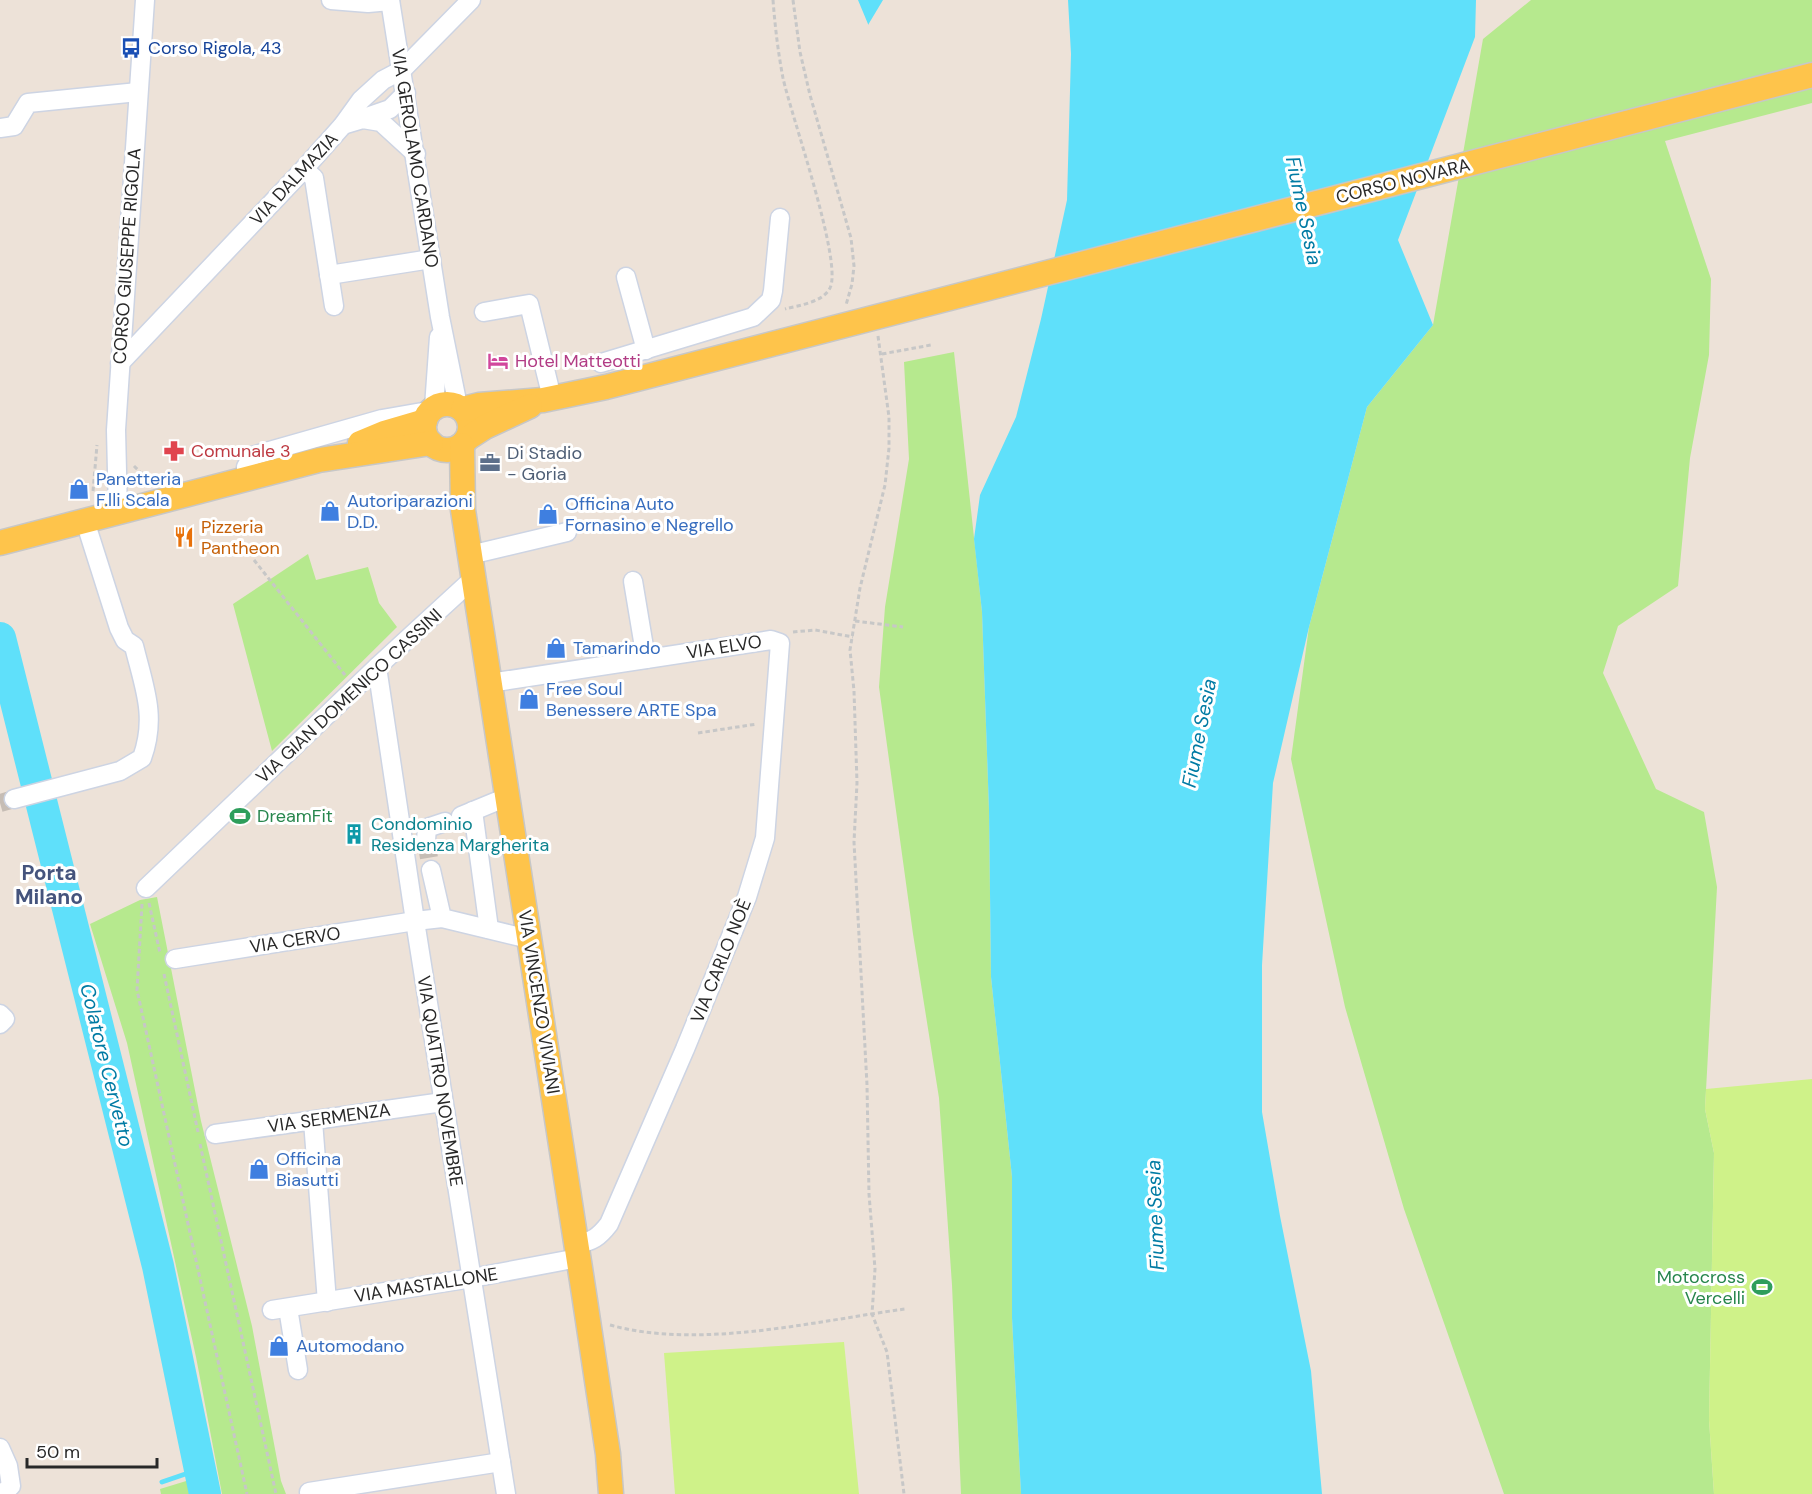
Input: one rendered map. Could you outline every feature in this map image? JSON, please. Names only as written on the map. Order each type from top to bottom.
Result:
[{"type":"main road","name":"CORSO NOVARA","points":[[0,543],[35,534],[88,511],[118,513],[319,460],[384,433],[446,426],[485,427],[548,399],[602,366],[832,329],[1812,75]]},
{"type":"main road","name":"VIA VINCENZO VIVIANI","points":[[446,426],[463,510],[578,1251],[608,1454],[611,1494]]},
{"type":"street","name":"CORSO GIUSEPPE RIGOLA","points":[[118,513],[116,430],[145,0]]},
{"type":"street","points":[[331,0],[368,3],[390,0]]},
{"type":"street","name":"VIA GEROLAMO CARDANO","points":[[390,0],[440,317],[450,359],[446,426]]},
{"type":"street","name":"VIA DALMAZIA","points":[[120,363],[304,169],[343,125],[361,100],[383,80],[402,70],[471,0]]},
{"type":"street","points":[[0,128],[14,126],[28,103],[138,92]]},
{"type":"street","points":[[343,125],[390,109],[406,93]]},
{"type":"street","points":[[363,119],[381,122],[416,154]]},
{"type":"street","points":[[304,169],[314,178],[334,306]]},
{"type":"street","points":[[602,366],[753,317],[771,300],[780,218]]},
{"type":"street","points":[[329,275],[431,259]]},
{"type":"street","points":[[626,277],[646,350]]},
{"type":"street","points":[[484,312],[529,304],[548,399]]},
{"type":"street","points":[[248,478],[246,467],[252,456],[382,419],[446,426]]},
{"type":"street","points":[[17,798],[120,771],[142,758],[149,739],[150,710],[134,646],[125,640],[119,628],[88,511]]},
{"type":"street","points":[[472,567],[567,532]]},
{"type":"street","name":"VIA GIAN DOMENICO CASSINI","points":[[146,888],[356,688],[472,567]]},
{"type":"street","points":[[633,581],[645,659]]},
{"type":"street","name":"VIA ELVO","points":[[490,683],[771,640],[780,643]]},
{"type":"street","name":"VIA CARLO NOÈ","points":[[578,1251],[599,1237],[609,1224],[747,897],[765,838],[780,643]]},
{"type":"street","name":"VIA QUATTRO NOVEMBRE","points":[[377,667],[443,1102],[506,1494]]},
{"type":"street","points":[[426,840],[427,828],[507,797]]},
{"type":"street","points":[[460,816],[489,929]]},
{"type":"street","points":[[432,870],[442,918]]},
{"type":"street","name":"VIA CERVO","points":[[175,959],[442,918],[529,939]]},
{"type":"street","points":[[0,1014],[5,1019],[0,1024]]},
{"type":"street","name":"VIA SERMENZA","points":[[215,1134],[443,1102]]},
{"type":"street","points":[[313,1121],[327,1302]]},
{"type":"street","name":"VIA MASTALLONE","points":[[298,1370],[280,1309],[472,1278],[578,1251]]},
{"type":"street","points":[[0,1449],[8,1466],[6,1490]]},
{"type":"street","points":[[309,1492],[501,1462]]},
{"type":"path","points":[[773,0],[776,38],[783,78],[824,221],[833,273],[830,288],[822,296],[814,301],[783,309]]},
{"type":"path","points":[[793,0],[800,52],[810,95],[851,238],[854,267],[852,284],[846,305],[832,329]]},
{"type":"path","points":[[882,316],[881,354],[889,417],[889,448],[885,485],[860,588],[850,650],[854,691],[857,783],[855,842],[874,1269],[872,1314],[887,1352],[904,1494]]},
{"type":"path","points":[[881,354],[931,345]]},
{"type":"path","points":[[88,511],[99,485]]},
{"type":"path","points":[[254,560],[356,688]]},
{"type":"path","points":[[855,621],[903,627]]},
{"type":"path","points":[[780,643],[786,635],[803,630],[853,637]]},
{"type":"path","points":[[698,733],[761,723],[774,724]]},
{"type":"path","points":[[146,888],[141,908],[137,990],[247,1494]]},
{"type":"path","points":[[146,888],[276,1494]]},
{"type":"path","points":[[609,1324],[646,1332],[711,1334],[847,1319],[905,1309]]},
{"type":"green space","points":[[1531,0],[1812,0],[1812,103],[1665,141],[1711,279],[1709,355],[1690,458],[1678,586],[1618,626],[1603,673],[1656,789],[1704,812],[1717,887],[1705,1109],[1714,1153],[1709,1420],[1714,1494],[1504,1494],[1404,1209],[1345,1007],[1291,759],[1309,627],[1367,407],[1433,325],[1483,39]]},
{"type":"green space","points":[[954,352],[982,612],[989,810],[991,977],[1012,1177],[1012,1318],[1021,1494],[961,1494],[952,1285],[939,1098],[913,934],[879,687],[885,607],[909,459],[904,362]]},
{"type":"green space","points":[[308,554],[316,580],[368,567],[379,603],[397,627],[272,751],[233,604]]},
{"type":"green space","points":[[157,897],[201,1121],[252,1326],[281,1481],[286,1494],[222,1494],[196,1357],[127,1043],[90,924],[140,900]]},
{"type":"green space","name":"Motocross Vercelli","points":[[1812,1079],[1812,1494],[1714,1494],[1709,1420],[1714,1153],[1705,1109],[1706,1089]]},
{"type":"green space","points":[[844,1342],[859,1494],[675,1494],[664,1353]]},
{"type":"green space","points":[[196,1478],[197,1494],[161,1494],[160,1489]]},
{"type":"water","points":[[858,0],[883,0],[868,25],[868,24]]},
{"type":"water","name":"Fiume Sesia","points":[[1068,0],[1476,0],[1475,37],[1398,240],[1433,325],[1367,407],[1309,627],[1273,783],[1262,965],[1262,1112],[1311,1371],[1322,1494],[1021,1494],[1012,1318],[1012,1177],[991,977],[989,810],[982,612],[974,539],[980,495],[1016,417],[1041,319],[1067,200],[1071,54]]},
{"type":"waterway","name":"Colatore Cervetto","points":[[0,638],[158,1266],[205,1494]]},
{"type":"waterway","points":[[162,1482],[200,1469]]},
{"type":"tunnel","points":[[0,803],[14,799]]},
{"type":"tunnel","points":[[426,840],[431,870]]},
{"type":"place","name":"Corso Rigola, 43","points":[[131,48]]},
{"type":"place","name":"Hotel Matteotti","points":[[498,361]]},
{"type":"place","name":"Comunale 3","points":[[174,451]]},
{"type":"place","name":"Di Stadio - Goria","points":[[490,463]]},
{"type":"place","name":"Panetteria F.lli Scala","points":[[79,489]]},
{"type":"place","name":"Autoriparazioni D.D.","points":[[330,511]]},
{"type":"place","name":"Officina Auto Fornasino e Negrello","points":[[548,514]]},
{"type":"place","name":"Pizzeria Pantheon","points":[[184,537]]},
{"type":"place","name":"Tamarindo","points":[[556,648]]},
{"type":"place","name":"Free Soul Benessere ARTE Spa","points":[[529,699]]},
{"type":"place","name":"DreamFit","points":[[240,816]]},
{"type":"place","name":"Condominio Residenza Margherita","points":[[354,834]]},
{"type":"place","name":"Officina Biasutti","points":[[259,1169]]},
{"type":"place","name":"Motocross Vercelli","points":[[1762,1287]]},
{"type":"place","name":"Automodano","points":[[279,1346]]},
{"type":"district","name":"Porta Milano","points":[[49,885]]}]
